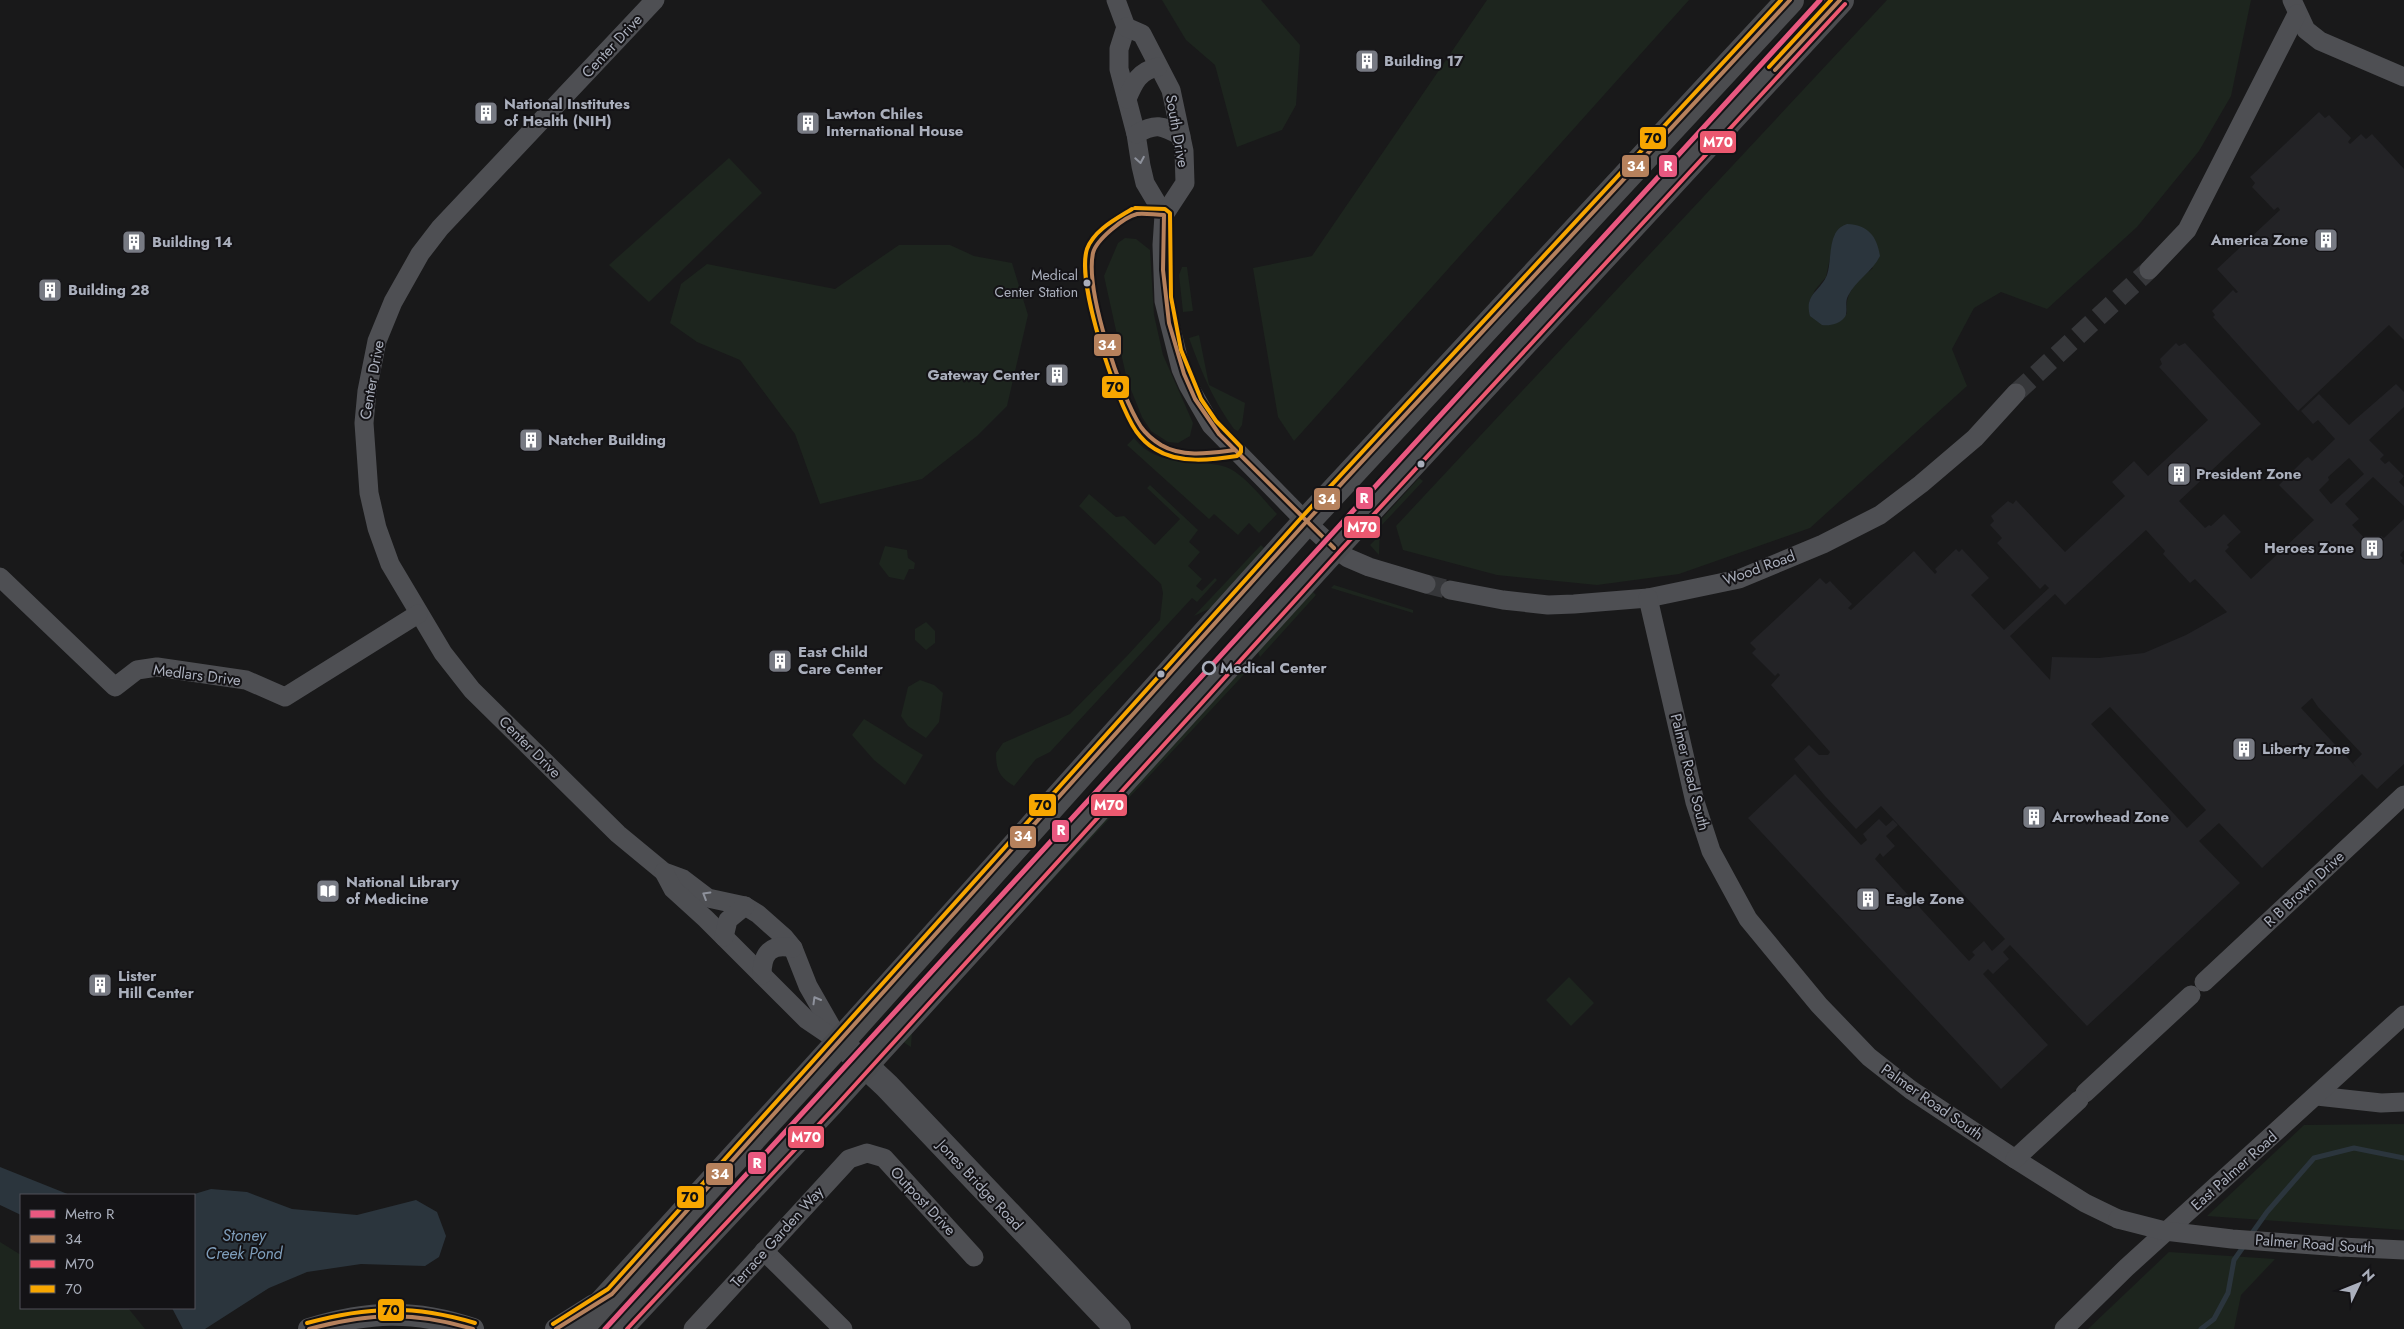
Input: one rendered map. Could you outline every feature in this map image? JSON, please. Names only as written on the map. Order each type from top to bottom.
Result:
[{"type":"main road","points":[[579,1329],[840,1042],[1306,522],[1790,0]]},
{"type":"main road","points":[[618,1329],[864,1065],[1334,548],[1840,0]]},
{"type":"main road","name":"Jones Bridge Road","points":[[840,1042],[887,1086],[1118,1329]]},
{"type":"street","name":"Center Drive","points":[[656,0],[440,228],[420,254],[393,302],[377,341],[367,392],[364,423],[369,493],[377,528],[390,564],[418,614],[443,653],[472,690],[625,841],[664,872],[683,879],[708,898],[745,906],[774,927],[793,948],[808,986],[840,1042]]},
{"type":"street","points":[[1116,0],[1126,27],[1119,50],[1119,69],[1136,134],[1145,183],[1164,215]]},
{"type":"street","points":[[2294,7],[2306,30],[2320,41],[2404,77]]},
{"type":"street","points":[[2149,270],[2187,230],[2294,7]]},
{"type":"street","name":"South Drive","points":[[1126,27],[1142,34],[1171,90],[1184,151],[1185,183],[1164,215],[1162,245],[1164,301],[1181,370],[1211,425],[1334,548]]},
{"type":"street","points":[[1127,99],[1135,81],[1143,71],[1158,67]]},
{"type":"street","points":[[1136,134],[1150,126],[1165,127],[1180,136]]},
{"type":"street","name":"Wood Road","points":[[1450,590],[1503,600],[1548,605],[1648,598],[1739,579],[1824,544],[1880,515],[1921,484],[1975,438],[2016,393]]},
{"type":"street","points":[[1334,548],[1348,558],[1369,567],[1426,584]]},
{"type":"street","name":"Medlars Drive","points":[[0,577],[115,687],[137,670],[157,667],[246,680],[285,697],[418,614]]},
{"type":"street","name":"Palmer Road South","points":[[1648,598],[1695,802],[1711,851],[1748,919],[1819,1005],[1869,1057],[1911,1090],[2015,1159],[2085,1203],[2118,1218],[2174,1232],[2232,1239],[2404,1250]]},
{"type":"street","name":"R B Brown Drive","points":[[2015,1159],[2404,795]]},
{"type":"street","name":"Center Drive","points":[[664,872],[673,889],[807,1020],[840,1042]]},
{"type":"street","points":[[724,937],[728,920],[745,906]]},
{"type":"street","points":[[762,975],[764,959],[772,948],[781,945],[793,948]]},
{"type":"street","name":"East Palmer Road","points":[[2064,1329],[2126,1268],[2404,1014]]},
{"type":"street","points":[[2316,1096],[2381,1103],[2404,1102]]},
{"type":"street","name":"Terrace Garden Way","points":[[693,1329],[849,1159],[867,1152]]},
{"type":"street","name":"Outpost Drive","points":[[867,1152],[884,1158],[974,1257]]},
{"type":"street","points":[[764,1252],[844,1329]]},
{"type":"street","points":[[556,1329],[612,1294]]},
{"type":"street","points":[[309,1329],[339,1320],[398,1313],[443,1319],[473,1329]]},
{"type":"shaded area","points":[[1162,0],[1261,0],[1300,45],[1296,105],[1282,130],[1237,147],[1215,65],[1186,40]]},
{"type":"shaded area","points":[[1487,0],[1689,0],[1294,441],[1278,417],[1253,268],[1312,256]]},
{"type":"shaded area","points":[[1887,0],[2251,0],[2231,96],[2199,151],[2137,227],[2047,309],[2001,292],[1974,308],[1952,349],[1967,386],[1810,528],[1679,574],[1597,585],[1497,575],[1403,550],[1396,526]],"holes":[[[1835,234],[1873,268],[1857,282],[1850,293],[1847,314],[1809,302],[1815,290],[1826,277]]]},
{"type":"shaded area","name":"America Zone","points":[[2319,112],[2325,118],[2329,115],[2351,138],[2348,142],[2350,144],[2361,134],[2366,139],[2372,134],[2404,169],[2404,340],[2389,325],[2298,411],[2213,317],[2215,315],[2212,311],[2233,290],[2236,293],[2238,292],[2217,269],[2280,210],[2278,207],[2274,210],[2252,187],[2255,183],[2250,177]]},
{"type":"shaded area","points":[[729,158],[762,193],[649,302],[609,265]]},
{"type":"shaded area","points":[[1125,238],[1136,239],[1150,250],[1154,315],[1163,355],[1193,423],[1190,436],[1178,443],[1168,442],[1151,431],[1142,417],[1127,380],[1104,276],[1118,243]]},
{"type":"shaded area","points":[[899,245],[950,245],[974,256],[1012,263],[1028,315],[1007,406],[977,436],[922,479],[820,504],[795,434],[740,360],[697,342],[670,323],[681,284],[707,264],[835,289]]},
{"type":"shaded area","points":[[1182,267],[1187,267],[1193,311],[1183,312],[1179,275]]},
{"type":"shaded area","points":[[1199,335],[1209,385],[1245,403],[1242,425],[1238,431],[1234,429],[1220,407],[1208,385],[1198,363],[1189,338]]},
{"type":"shaded area","points":[[2176,343],[2179,346],[2185,343],[2261,424],[2179,501],[2205,528],[2209,525],[2211,526],[2224,514],[2241,532],[2227,545],[2229,547],[2225,551],[2251,579],[2314,520],[2279,485],[2305,459],[2308,457],[2312,461],[2335,439],[2318,420],[2313,424],[2301,411],[2319,394],[2349,425],[2396,384],[2404,392],[2404,407],[2369,440],[2384,455],[2380,459],[2385,464],[2389,461],[2404,476],[2399,482],[2404,487],[2404,506],[2373,477],[2345,504],[2359,519],[2352,525],[2371,545],[2381,536],[2384,538],[2404,519],[2404,550],[2400,555],[2403,558],[2400,561],[2404,565],[2404,764],[2377,789],[2362,774],[2262,868],[2219,823],[2199,841],[2240,883],[2087,1026],[2010,945],[2003,952],[2009,959],[1993,974],[1988,969],[1983,974],[2048,1045],[2001,1089],[1748,818],[1795,774],[1861,845],[1867,840],[1863,834],[1879,819],[1886,826],[1893,820],[1898,825],[1886,836],[1895,846],[1883,857],[1880,853],[1875,859],[1969,961],[1975,955],[1972,952],[1984,941],[1992,951],[2005,939],[1881,806],[1856,829],[1825,796],[1794,759],[1809,745],[1819,755],[1828,755],[1830,752],[1771,685],[1780,675],[1778,673],[1775,676],[1752,653],[1756,649],[1750,643],[1820,578],[1826,584],[1830,581],[1852,604],[1848,608],[1851,610],[1914,551],[1935,574],[1937,572],[1935,569],[1956,549],[1959,552],[1962,549],[1989,578],[1971,595],[2004,630],[2049,588],[2045,584],[2040,589],[1997,543],[2002,538],[1990,525],[1994,521],[1991,516],[2008,501],[2013,504],[2016,500],[2065,552],[2125,496],[2112,482],[2134,461],[2148,476],[2208,420],[2159,367],[2162,364],[2160,359]],"holes":[[[2349,458],[2364,474],[2331,504],[2319,490],[2329,480],[2328,477]],[[2146,530],[2165,551],[2163,554],[2190,583],[2195,579],[2227,612],[2186,635],[2144,653],[2099,658],[2052,657],[2050,680],[2010,636],[2055,594],[2065,605]],[[2312,698],[2318,707],[2362,754],[2353,763],[2356,767],[2301,708]],[[2110,707],[2206,810],[2187,828],[2091,724]]]},
{"type":"shaded area","points":[[1134,438],[1143,448],[1165,458],[1214,464],[1233,470],[1253,487],[1277,514],[1259,533],[1249,523],[1238,535],[1214,514],[1209,519],[1127,445]]},
{"type":"shaded area","points":[[1419,478],[1423,481],[1380,527],[1379,555],[1370,545],[1375,540],[1376,525]]},
{"type":"shaded area","points":[[1150,485],[1198,530],[1189,542],[1200,552],[1188,566],[1202,579],[1196,586],[1202,591],[1215,578],[1217,580],[1197,602],[1192,598],[1050,752],[1036,759],[1014,786],[1002,776],[998,769],[996,753],[1003,743],[1070,714],[1160,620],[1163,593],[1161,584],[1079,506],[1089,494],[1116,517],[1124,516],[1155,545],[1180,519],[1147,488]]},
{"type":"shaded area","points":[[1261,545],[1266,550],[1213,607],[1194,616]]},
{"type":"shaded area","points":[[885,546],[907,550],[908,558],[915,563],[914,569],[909,569],[904,580],[889,577],[879,564]]},
{"type":"shaded area","points":[[1334,585],[1413,610],[1413,613],[1331,588]]},
{"type":"shaded area","points":[[1312,591],[1316,595],[1260,657],[1257,650]]},
{"type":"shaded area","points":[[926,622],[935,631],[935,643],[926,650],[915,640],[915,629]]},
{"type":"shaded area","points":[[1243,666],[1250,668],[917,1025],[912,1031],[911,1047],[903,1042],[909,1031]]},
{"type":"shaded area","points":[[920,680],[934,685],[943,693],[939,722],[926,738],[908,726],[901,716],[908,687]]},
{"type":"shaded area","points":[[864,719],[923,755],[905,785],[874,760],[852,735]]},
{"type":"shaded area","points":[[1569,977],[1594,1003],[1571,1026],[1546,1000]]},
{"type":"shaded area","points":[[2404,1124],[2404,1230],[2207,1216],[2304,1125]]},
{"type":"shaded area","points":[[0,1242],[20,1254],[20,1309],[129,1309],[145,1329],[0,1329]]},
{"type":"shaded area","points":[[2169,1252],[2275,1259],[2241,1295],[2234,1329],[2088,1329]]},
{"type":"water","points":[[1847,224],[1866,229],[1874,237],[1880,256],[1873,267],[1851,290],[1846,302],[1844,318],[1834,324],[1822,325],[1810,316],[1809,303],[1827,275],[1835,234],[1837,230]]},
{"type":"water","points":[[0,1167],[68,1194],[20,1194],[20,1215],[0,1205]]},
{"type":"water","name":"Stoney Creek Pond","points":[[211,1189],[247,1192],[292,1209],[357,1215],[416,1200],[437,1212],[446,1236],[439,1257],[425,1266],[361,1264],[307,1272],[269,1288],[205,1329],[183,1329],[173,1309],[195,1309],[194,1194]]},
{"type":"waterway","points":[[2250,1236],[2267,1212],[2314,1158],[2354,1148],[2404,1158]]},
{"type":"waterway","points":[[2201,1329],[2214,1319],[2228,1293],[2234,1260],[2246,1243]]},
{"type":"tunnel","points":[[2016,393],[2149,270]]},
{"type":"tunnel","points":[[1426,584],[1450,590]]},
{"type":"metro line","name":"R","points":[[605,1329],[1820,0]]},
{"type":"transit line","name":"70","points":[[553,1324],[608,1289],[1301,518],[1781,0]]},
{"type":"transit line","name":"34","points":[[556,1329],[612,1294],[1306,522],[1790,0]]},
{"type":"transit line","name":"70","points":[[1769,67],[1831,0]]},
{"type":"transit line","name":"34","points":[[1775,70],[1840,0]]},
{"type":"transit line","name":"M70","points":[[627,1329],[835,1107],[1339,552],[1845,4]]},
{"type":"transit line","name":"70","points":[[1132,209],[1106,226],[1095,236],[1087,249],[1085,265],[1092,314],[1118,395],[1138,434],[1155,449],[1164,454],[1195,460],[1237,456],[1241,452],[1241,447],[1216,421],[1201,399],[1181,350],[1171,297],[1170,213],[1165,209],[1135,208]]},
{"type":"transit line","name":"34","points":[[1235,450],[1188,453],[1178,452],[1161,445],[1141,427],[1124,392],[1114,368],[1099,316],[1092,270],[1093,253],[1099,242],[1111,230],[1132,216],[1137,214],[1164,215],[1163,270],[1169,323],[1184,374],[1195,399],[1219,434],[1334,548]]},
{"type":"transit line","name":"70","points":[[307,1323],[350,1313],[391,1310],[432,1313],[475,1323]]},
{"type":"transit line","name":"34","points":[[309,1329],[351,1320],[391,1316],[431,1319],[473,1329]]},
{"type":"place","name":"Building 17","points":[[1367,61]]},
{"type":"place","name":"National Institutes of Health (NIH)","points":[[486,113]]},
{"type":"place","name":"Lawton Chiles International House","points":[[808,123]]},
{"type":"place","name":"America Zone","points":[[2326,240]]},
{"type":"place","name":"Building 14","points":[[134,242]]},
{"type":"place","name":"Medical Center Station","points":[[1087,283]]},
{"type":"place","name":"Building 28","points":[[50,290]]},
{"type":"place","name":"Gateway Center","points":[[1057,375]]},
{"type":"place","name":"Natcher Building","points":[[531,440]]},
{"type":"place","name":"President Zone","points":[[2179,474]]},
{"type":"place","name":"Heroes Zone","points":[[2372,548]]},
{"type":"place","name":"East Child Care Center","points":[[780,661]]},
{"type":"place","name":"Medical Center","points":[[1209,668]]},
{"type":"place","name":"Liberty Zone","points":[[2244,749]]},
{"type":"place","name":"Arrowhead Zone","points":[[2034,817]]},
{"type":"place","name":"National Library of Medicine","points":[[328,891]]},
{"type":"place","name":"Eagle Zone","points":[[1868,899]]},
{"type":"place","name":"Lister Hill Center","points":[[100,985]]}]
